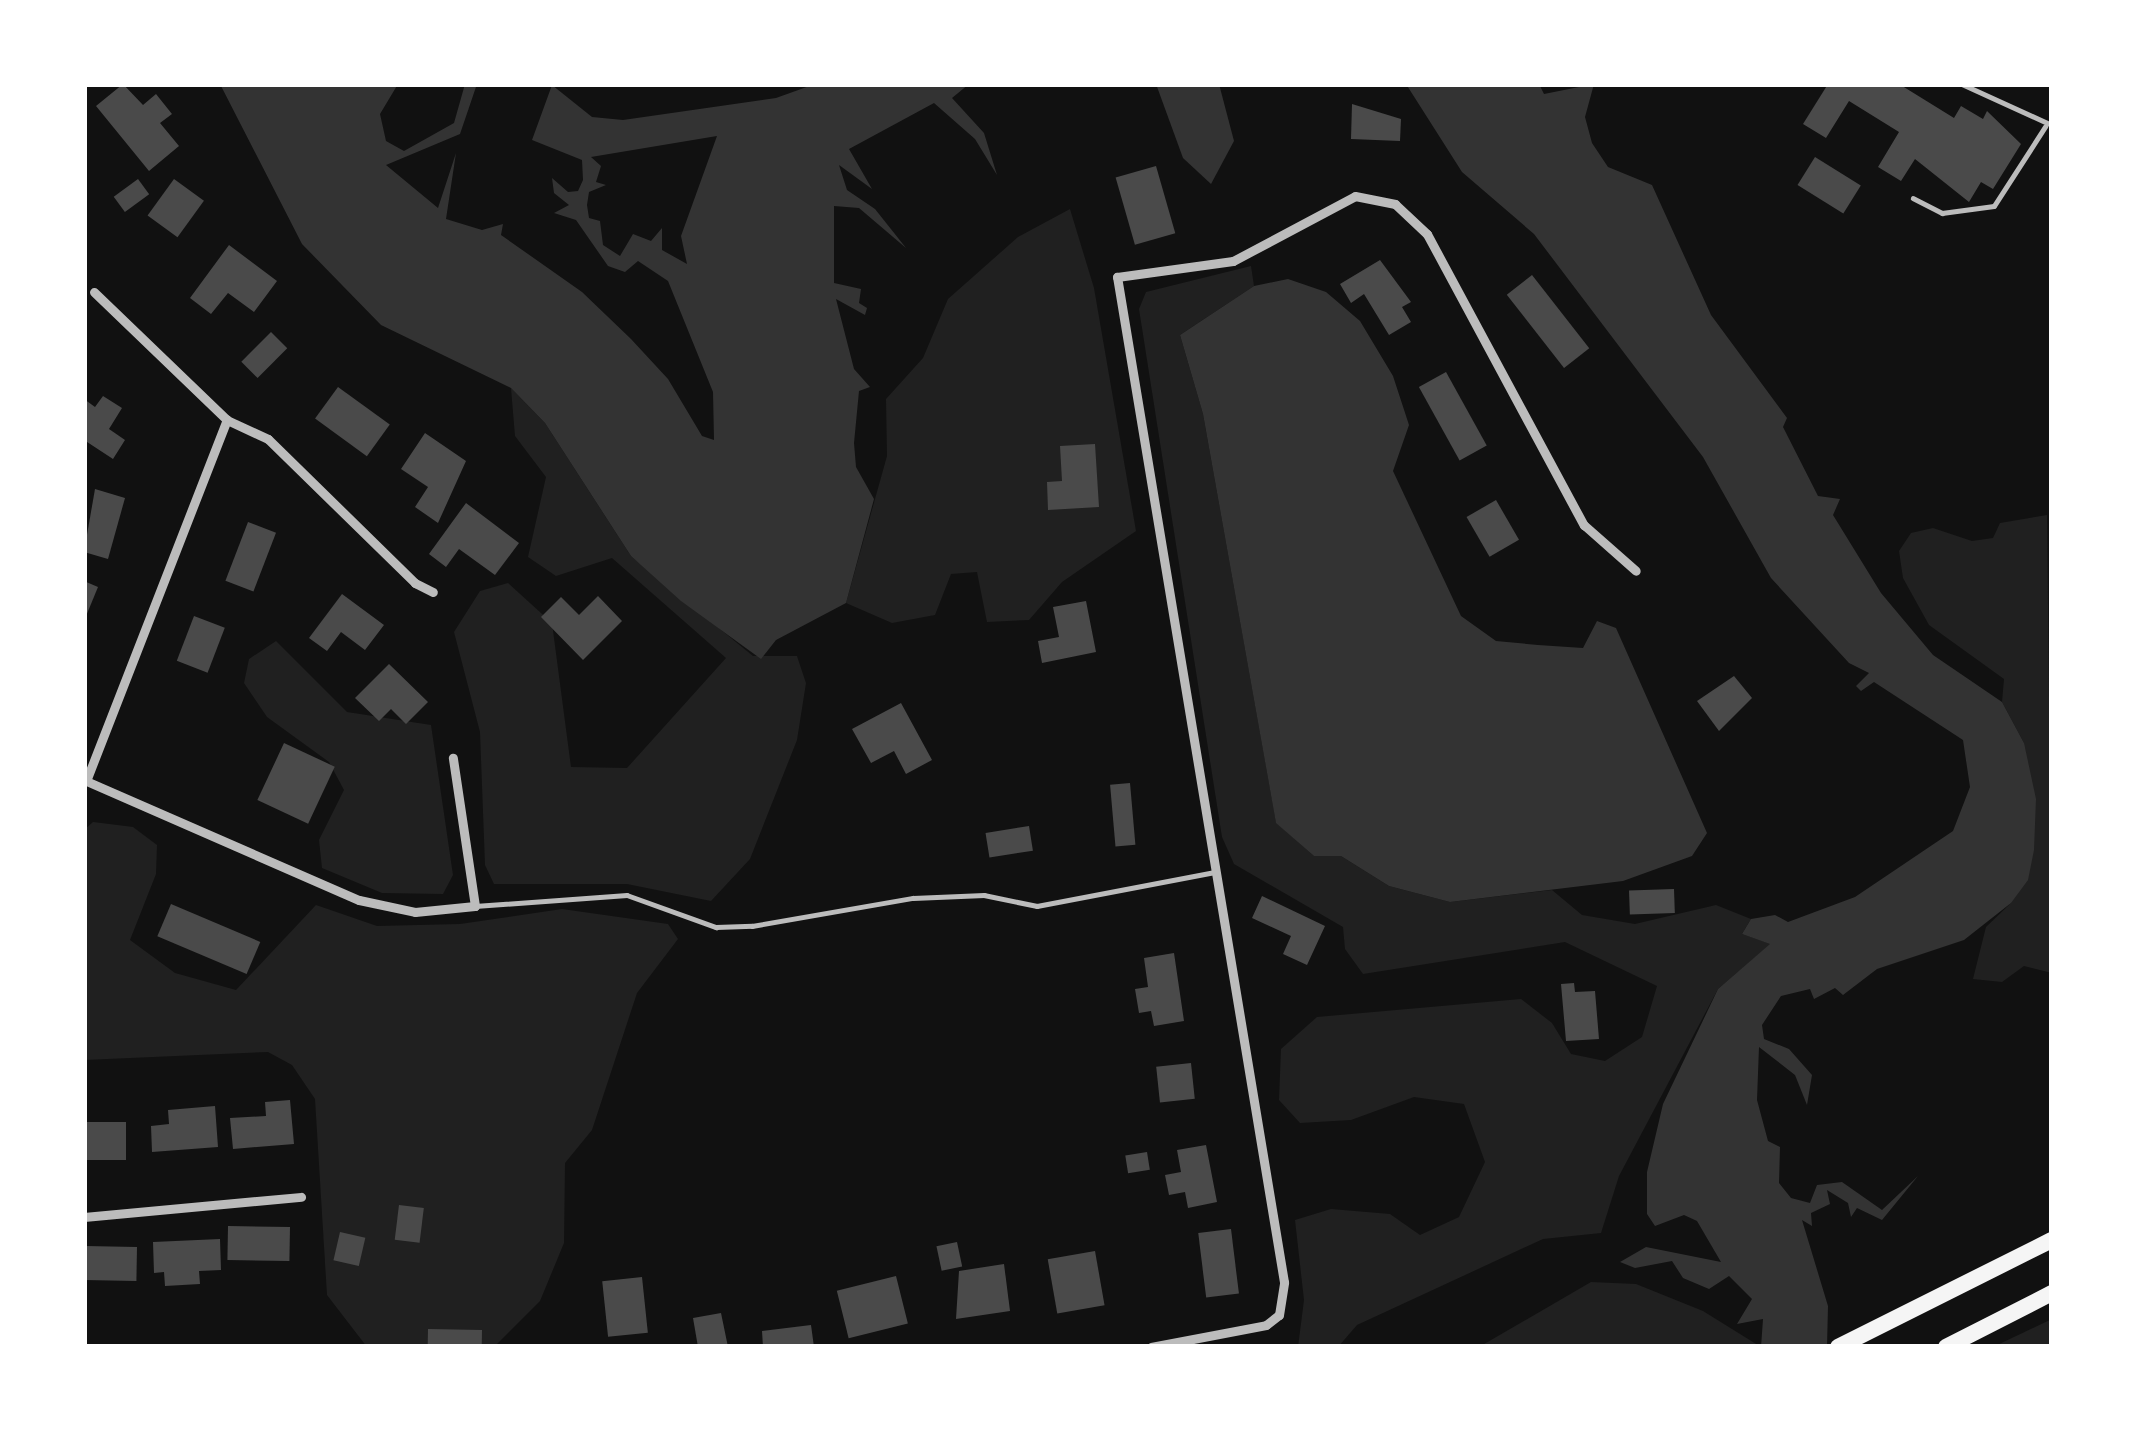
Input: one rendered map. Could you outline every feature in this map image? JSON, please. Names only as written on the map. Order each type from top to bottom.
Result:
[{"type":"highway","points":[[1841,1346],[2052,1240]]},
{"type":"highway","points":[[1946,1347],[2052,1293]]},
{"type":"street","points":[[1151,1347],[1266,1325],[1279,1315],[1284,1282],[1117,278],[1233,261],[1354,196],[1396,205],[1427,233],[1584,525],[1636,571]]},
{"type":"street","points":[[94,292],[226,420],[268,439],[415,583],[433,592]]},
{"type":"street","points":[[226,420],[85,781],[359,899],[415,912],[475,906],[453,758]]},
{"type":"street","points":[[84,1217],[301,1198]]},
{"type":"lane","points":[[1913,198],[1942,213],[1994,206],[2048,126],[1962,84]]},
{"type":"lane","points":[[475,906],[627,895],[716,927],[752,926],[913,898],[984,896],[1037,906],[1216,872]]},
{"type":"shaded area","points":[[220,84],[398,84],[380,114],[386,141],[404,151],[454,123],[465,84],[477,84],[460,134],[386,165],[438,208],[456,153],[446,219],[482,230],[503,224],[501,235],[582,292],[631,339],[668,379],[702,436],[714,440],[713,392],[668,281],[638,261],[625,272],[608,266],[576,220],[554,213],[569,205],[554,193],[552,178],[568,192],[578,191],[583,180],[582,160],[532,140],[552,85],[592,117],[623,120],[776,98],[815,84],[969,84],[952,98],[984,133],[997,175],[975,139],[934,103],[849,149],[872,189],[839,165],[847,190],[875,209],[906,248],[859,208],[834,206],[834,283],[861,289],[859,303],[867,308],[865,315],[836,299],[854,369],[870,387],[859,391],[854,443],[856,467],[874,499],[846,603],[776,640],[761,659],[681,601],[631,556],[545,423],[511,388],[381,325],[302,244]],"holes":[[[717,136],[681,236],[687,264],[662,250],[662,228],[651,241],[633,234],[620,256],[603,245],[600,221],[589,218],[587,205],[589,192],[606,185],[596,182],[601,166],[591,157]]]},
{"type":"shaded area","points":[[1156,84],[1219,84],[1234,141],[1211,184],[1183,158]]},
{"type":"shaded area","points":[[1406,84],[1539,84],[1544,94],[1594,84],[1585,117],[1592,143],[1608,167],[1652,185],[1711,315],[1787,418],[1783,427],[1818,496],[1840,499],[1833,515],[1881,593],[1933,655],[2002,702],[2024,743],[2036,799],[2034,850],[2028,880],[2011,903],[1964,940],[1877,969],[1843,995],[1835,988],[1814,999],[1810,989],[1781,996],[1762,1025],[1764,1039],[1789,1049],[1812,1075],[1807,1105],[1795,1075],[1759,1047],[1757,1100],[1768,1141],[1780,1147],[1779,1183],[1791,1198],[1810,1203],[1817,1185],[1842,1182],[1882,1210],[1918,1176],[1882,1220],[1857,1208],[1851,1217],[1848,1203],[1827,1190],[1830,1204],[1811,1213],[1812,1226],[1802,1220],[1828,1306],[1827,1347],[1761,1347],[1763,1319],[1737,1324],[1752,1299],[1729,1276],[1709,1289],[1683,1278],[1672,1261],[1635,1268],[1620,1262],[1646,1247],[1721,1262],[1697,1221],[1684,1215],[1655,1226],[1647,1214],[1647,1172],[1663,1104],[1718,989],[1770,944],[1742,934],[1751,919],[1775,915],[1788,922],[1855,897],[1953,831],[1970,787],[1963,740],[1874,682],[1861,691],[1856,686],[1869,673],[1849,663],[1771,578],[1703,457],[1534,234],[1462,172]]},
{"type":"shaded area","points":[[1070,209],[1094,288],[1136,531],[1062,582],[1029,620],[987,622],[977,572],[951,574],[935,615],[892,623],[846,603],[887,456],[886,399],[923,358],[948,299],[1018,237]]},
{"type":"shaded area","points":[[1251,266],[1254,286],[1180,335],[1203,414],[1276,822],[1314,856],[1341,856],[1389,886],[1450,902],[1552,890],[1582,915],[1635,924],[1716,905],[1751,919],[1742,934],[1771,944],[1718,989],[1619,1176],[1601,1233],[1543,1239],[1357,1325],[1338,1347],[1298,1347],[1304,1300],[1295,1220],[1331,1209],[1390,1214],[1420,1235],[1459,1217],[1485,1162],[1464,1104],[1414,1097],[1351,1120],[1300,1123],[1279,1100],[1281,1049],[1317,1017],[1521,999],[1552,1023],[1571,1054],[1605,1061],[1642,1037],[1657,986],[1565,942],[1363,974],[1345,949],[1343,927],[1234,864],[1222,837],[1139,309],[1146,292]]},
{"type":"shaded area","points":[[1288,279],[1326,292],[1360,321],[1393,376],[1409,425],[1393,471],[1461,616],[1496,641],[1538,645],[1583,648],[1597,621],[1616,628],[1707,833],[1692,856],[1623,881],[1450,902],[1389,886],[1341,856],[1314,856],[1276,823],[1203,414],[1180,335],[1254,286]]},
{"type":"shaded area","points":[[511,388],[545,423],[631,556],[753,656],[797,656],[806,683],[797,740],[750,859],[711,901],[627,884],[494,884],[485,865],[480,732],[454,632],[480,591],[508,583],[552,623],[571,767],[627,768],[726,658],[612,558],[556,576],[528,557],[546,477],[515,436]]},
{"type":"shaded area","points":[[2047,515],[2052,973],[2024,966],[2002,982],[1973,979],[1986,927],[2011,903],[2024,743],[2002,702],[2004,679],[1929,625],[1903,578],[1899,551],[1911,533],[1933,528],[1972,541],[1993,538],[2000,523]]},
{"type":"shaded area","points":[[276,641],[347,712],[431,725],[453,875],[443,894],[382,893],[322,868],[319,840],[344,790],[329,762],[267,717],[244,683],[249,659]]},
{"type":"shaded area","points":[[93,822],[133,827],[157,845],[156,874],[130,940],[175,973],[236,990],[316,905],[377,926],[460,924],[562,909],[668,924],[678,939],[637,993],[592,1130],[565,1163],[564,1243],[540,1301],[494,1347],[367,1347],[327,1295],[315,1099],[292,1065],[268,1052],[84,1060],[84,830]]},
{"type":"shaded area","points":[[1591,1282],[1636,1284],[1703,1311],[1761,1347],[1479,1347]]},
{"type":"shaded area","points":[[2052,1319],[2052,1347],[1993,1347]]},
{"type":"building","points":[[123,84],[143,105],[156,94],[172,114],[160,123],[179,146],[149,171],[96,106]]},
{"type":"building","points":[[1828,84],[1899,84],[1954,118],[1961,106],[1983,119],[1987,111],[2021,144],[1993,189],[1981,182],[1969,202],[1915,159],[1901,181],[1878,167],[1899,132],[1849,101],[1826,138],[1803,124]]},
{"type":"building","points":[[1352,104],[1401,119],[1400,141],[1351,139]]},
{"type":"building","points":[[1815,157],[1861,186],[1843,214],[1798,185]]},
{"type":"building","points":[[1156,166],[1175,233],[1135,245],[1116,178]]},
{"type":"building","points":[[138,179],[149,194],[125,212],[114,197]]},
{"type":"building","points":[[174,179],[204,201],[177,237],[148,215]]},
{"type":"building","points":[[229,245],[277,281],[254,312],[228,293],[211,314],[190,298]]},
{"type":"building","points":[[1380,260],[1411,302],[1402,307],[1411,322],[1389,335],[1364,294],[1351,303],[1340,284]]},
{"type":"building","points":[[1532,275],[1589,348],[1564,368],[1507,295]]},
{"type":"building","points":[[271,332],[287,348],[258,378],[241,362]]},
{"type":"building","points":[[1446,372],[1487,445],[1460,460],[1419,387]]},
{"type":"building","points":[[338,387],[390,425],[367,456],[315,419]]},
{"type":"building","points":[[103,396],[122,408],[109,429],[125,440],[113,459],[84,440],[84,399],[95,407]]},
{"type":"building","points":[[425,433],[466,461],[438,523],[415,507],[428,487],[401,469]]},
{"type":"building","points":[[1095,444],[1099,507],[1048,510],[1047,482],[1062,481],[1060,446]]},
{"type":"building","points":[[95,489],[125,498],[108,559],[84,552]]},
{"type":"building","points":[[1496,500],[1519,540],[1490,557],[1467,517]]},
{"type":"building","points":[[466,503],[519,543],[495,575],[459,549],[446,567],[429,554]]},
{"type":"building","points":[[248,522],[276,533],[253,592],[225,581]]},
{"type":"building","points":[[84,581],[98,587],[84,621]]},
{"type":"building","points":[[342,594],[384,625],[365,650],[341,632],[327,651],[309,638]]},
{"type":"building","points":[[598,596],[622,621],[583,660],[541,617],[561,597],[579,615]]},
{"type":"building","points":[[1086,601],[1096,652],[1042,663],[1038,641],[1059,637],[1053,607]]},
{"type":"building","points":[[194,616],[225,628],[208,673],[177,661]]},
{"type":"building","points":[[389,664],[428,702],[406,724],[391,709],[379,721],[355,698]]},
{"type":"building","points":[[1734,676],[1752,698],[1719,731],[1697,701]]},
{"type":"building","points":[[901,703],[932,760],[906,774],[894,751],[871,763],[852,729]]},
{"type":"building","points":[[284,743],[335,767],[308,824],[257,800]]},
{"type":"building","points":[[1130,783],[1135,845],[1115,847],[1110,785]]},
{"type":"building","points":[[1029,826],[1033,851],[989,858],[986,833]]},
{"type":"building","points":[[1674,889],[1675,913],[1630,915],[1629,891]]},
{"type":"building","points":[[1262,896],[1325,926],[1307,965],[1283,954],[1291,936],[1252,918]]},
{"type":"building","points":[[171,904],[260,942],[247,974],[157,936]]},
{"type":"building","points":[[1174,953],[1184,1021],[1154,1026],[1151,1011],[1139,1013],[1135,989],[1148,987],[1144,958]]},
{"type":"building","points":[[1574,983],[1575,992],[1595,991],[1599,1039],[1566,1041],[1561,984]]},
{"type":"building","points":[[1191,1063],[1195,1099],[1160,1102],[1156,1067]]},
{"type":"building","points":[[290,1100],[294,1144],[233,1149],[230,1118],[266,1116],[265,1102]]},
{"type":"building","points":[[215,1106],[218,1147],[152,1152],[151,1126],[169,1124],[168,1110]]},
{"type":"building","points":[[87,1122],[126,1122],[126,1160],[87,1160]]},
{"type":"building","points":[[1206,1145],[1217,1202],[1188,1208],[1185,1192],[1169,1195],[1165,1175],[1181,1172],[1177,1150]]},
{"type":"building","points":[[1147,1152],[1150,1170],[1128,1173],[1125,1155]]},
{"type":"building","points":[[399,1205],[424,1208],[420,1243],[395,1240]]},
{"type":"building","points":[[228,1226],[290,1227],[289,1261],[227,1260]]},
{"type":"building","points":[[1231,1229],[1239,1294],[1206,1298],[1198,1233]]},
{"type":"building","points":[[340,1232],[365,1238],[359,1266],[333,1260]]},
{"type":"building","points":[[220,1239],[221,1270],[199,1271],[200,1284],[165,1286],[164,1272],[154,1273],[153,1242]]},
{"type":"building","points":[[957,1242],[962,1266],[942,1271],[936,1246]]},
{"type":"building","points":[[85,1246],[137,1247],[136,1281],[84,1280]]},
{"type":"building","points":[[1095,1251],[1105,1305],[1057,1313],[1048,1259]]},
{"type":"building","points":[[1004,1264],[1010,1311],[956,1319],[959,1271]]},
{"type":"building","points":[[896,1276],[908,1324],[849,1338],[837,1291]]},
{"type":"building","points":[[642,1277],[648,1333],[608,1337],[602,1281]]},
{"type":"building","points":[[721,1313],[728,1347],[698,1347],[693,1318]]},
{"type":"building","points":[[811,1325],[814,1347],[763,1347],[762,1331]]},
{"type":"building","points":[[428,1329],[482,1330],[482,1347],[428,1347]]}]
